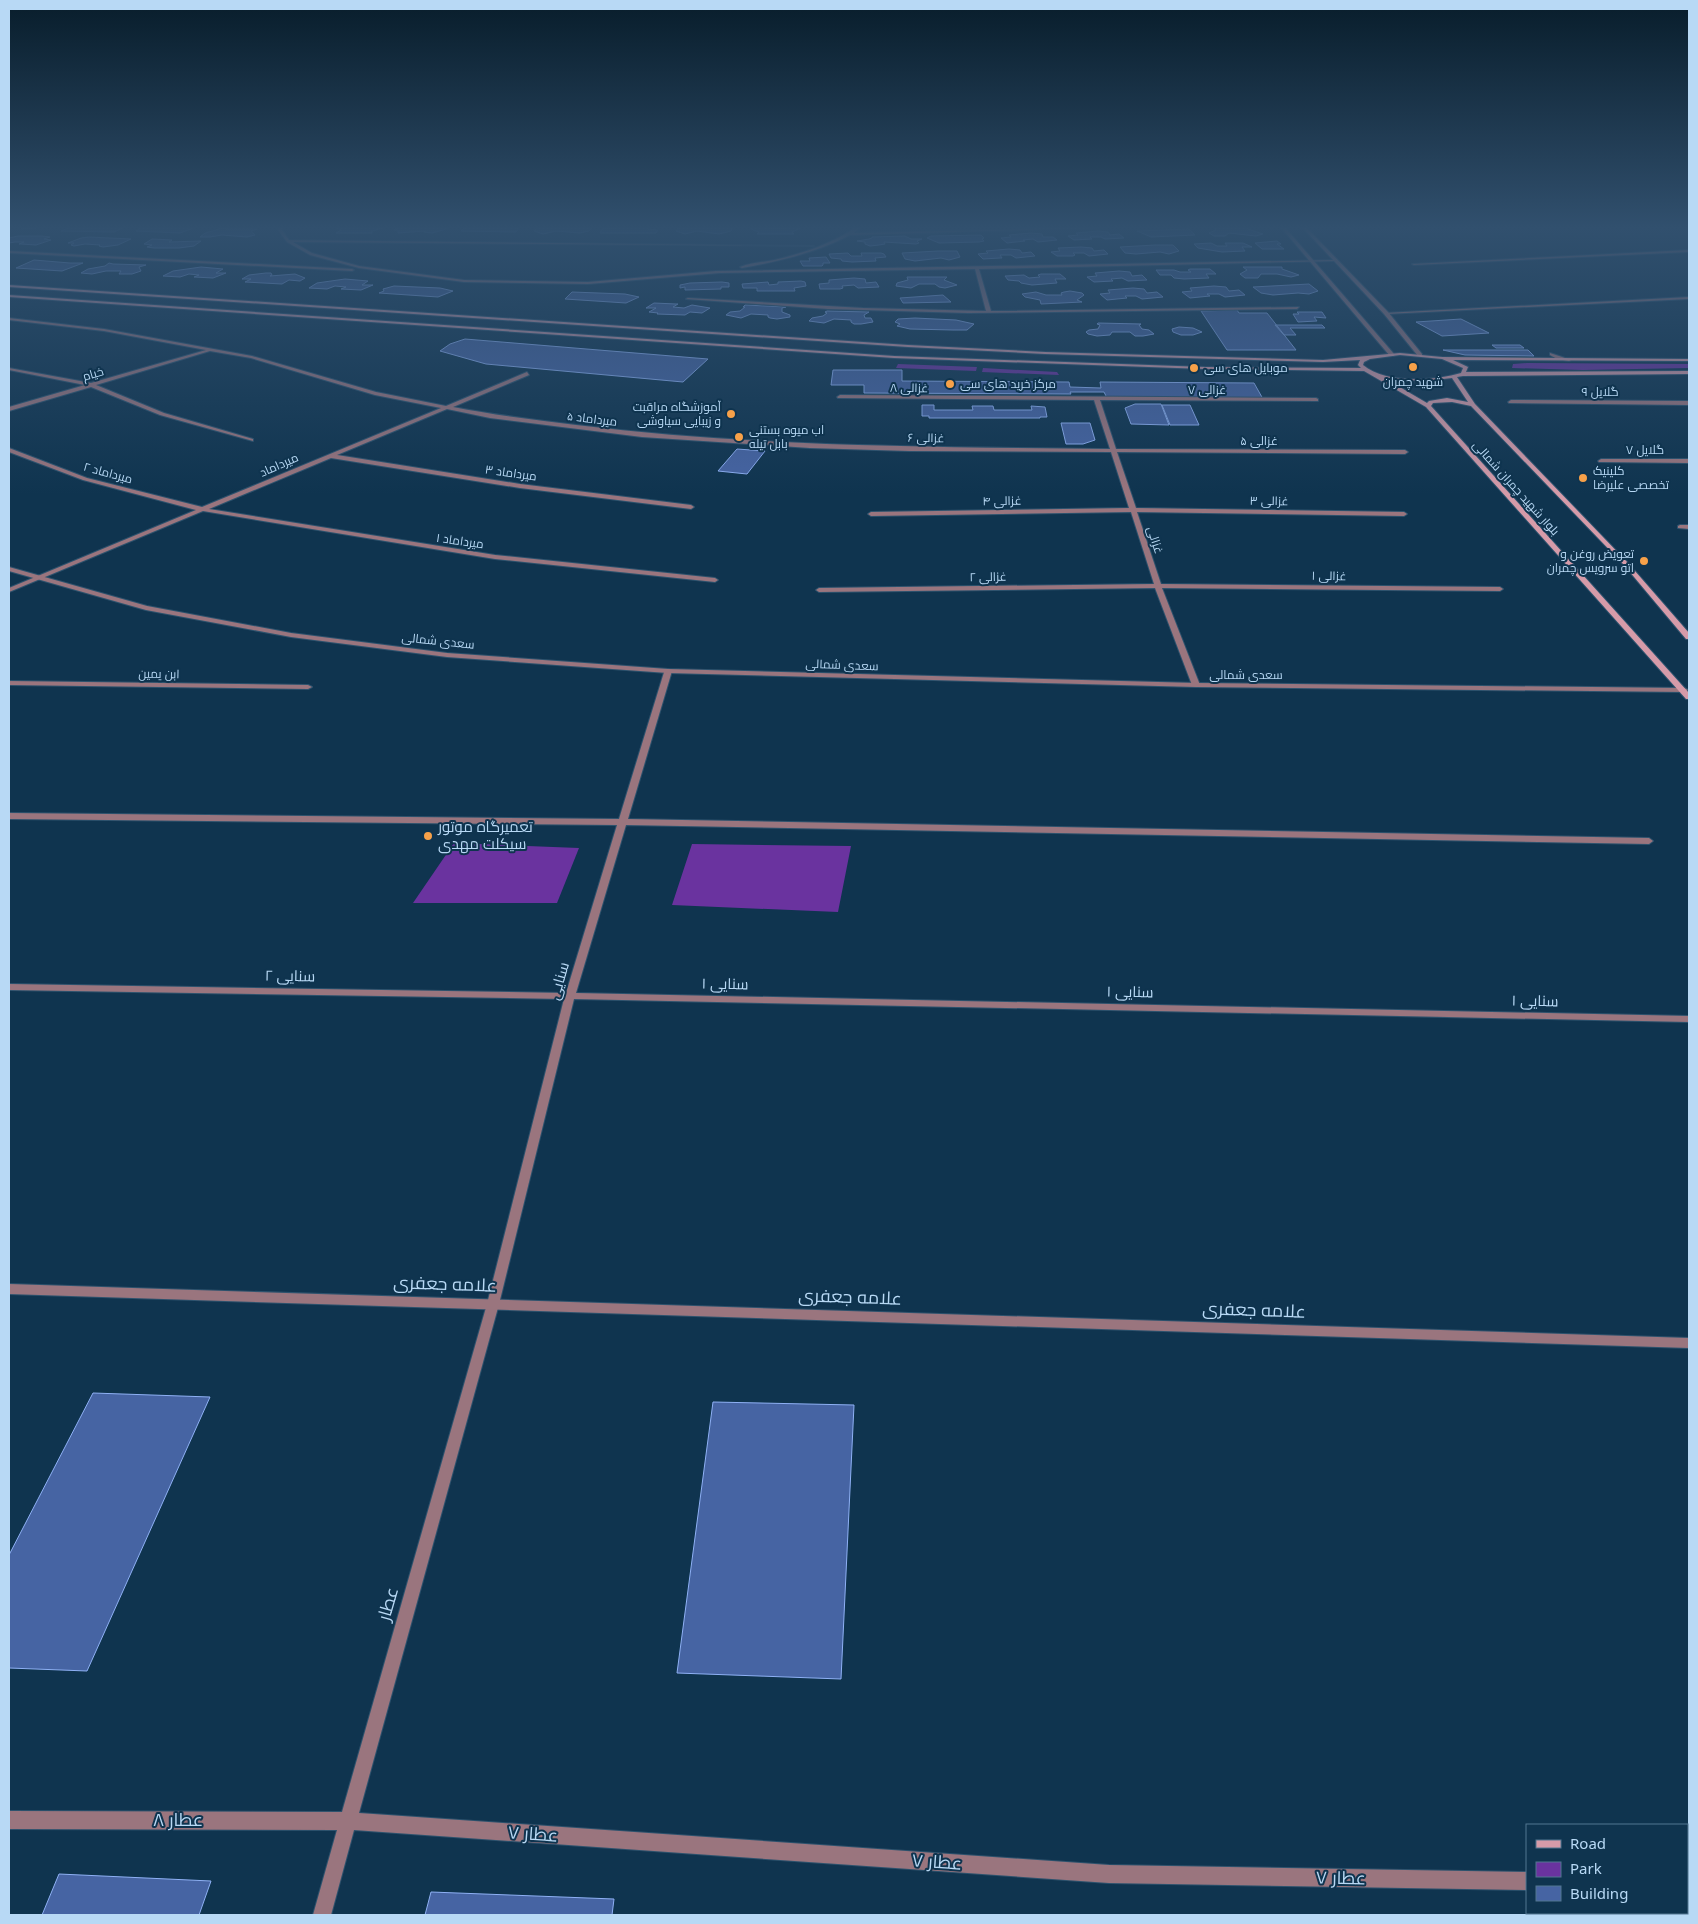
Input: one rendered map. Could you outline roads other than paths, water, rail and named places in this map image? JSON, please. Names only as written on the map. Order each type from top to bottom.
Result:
[{"type":"main road","points":[[282,315],[894,357],[1186,368],[1363,370],[1392,378],[1426,380],[1454,378],[1464,374],[1689,372]]},
{"type":"main road","points":[[440,315],[908,346],[1055,353],[1323,361],[1420,354],[1457,362],[1466,368],[1464,374]]},
{"type":"main road","points":[[1363,370],[1360,366],[1362,362],[1369,358]]},
{"type":"main road","points":[[1442,358],[1689,360]]},
{"type":"main road","name":"بلوار شهید چمران شمالی","points":[[1374,374],[1428,406],[1689,697]]},
{"type":"main road","name":"بلوار شهید چمران شمالی","points":[[1454,378],[1473,405],[1626,564],[1689,637]]},
{"type":"main road","points":[[1428,406],[1431,402],[1444,400],[1460,401],[1473,405]]},
{"type":"street","points":[[1357,315],[1392,355]]},
{"type":"street","points":[[1387,315],[1420,354]]},
{"type":"street","name":"میرداماد ۵","points":[[9,319],[104,330],[252,357],[375,393],[445,407],[562,426],[642,435],[738,442]]},
{"type":"street","name":"خیام","points":[[9,409],[211,350]]},
{"type":"street","points":[[1552,354],[1569,360]]},
{"type":"street","points":[[9,369],[91,385],[162,414],[251,440]]},
{"type":"street","name":"میرداماد","points":[[9,590],[527,374]]},
{"type":"street","name":"غزالی ۸","points":[[840,397],[1098,400]]},
{"type":"street","name":"غزالی ۷","points":[[1098,400],[1316,400]]},
{"type":"street","name":"غزالی","points":[[1098,400],[1158,586],[1196,686]]},
{"type":"street","name":"گلایل ۹","points":[[1510,402],[1689,403]]},
{"type":"street","name":"غزالی ۶","points":[[738,442],[909,449],[1114,452]]},
{"type":"street","name":"میرداماد ۲","points":[[9,450],[85,479],[204,510]]},
{"type":"street","name":"غزالی ۵","points":[[1114,452],[1405,452]]},
{"type":"street","name":"میرداماد ۳","points":[[329,456],[520,486],[690,507]]},
{"type":"street","name":"گلایل ۷","points":[[1601,461],[1689,461]]},
{"type":"street","name":"میرداماد ۱","points":[[204,510],[495,557],[715,580]]},
{"type":"street","name":"غزالی ۳","points":[[1133,510],[1404,514]]},
{"type":"street","name":"غزالی ۴","points":[[871,514],[1133,510]]},
{"type":"street","points":[[1680,527],[1689,527]]},
{"type":"street","name":"سعدی شمالی","points":[[9,568],[146,608],[291,635],[447,654],[668,671],[1196,686],[1684,690]]},
{"type":"street","name":"غزالی ۱","points":[[1158,586],[1500,590]]},
{"type":"street","name":"غزالی ۲","points":[[819,590],[1158,586]]},
{"type":"street","name":"سنایی","points":[[493,1304],[570,996],[668,671]]},
{"type":"street","name":"ابن یمین","points":[[9,683],[308,687]]},
{"type":"street","points":[[9,816],[622,822],[1649,841]]},
{"type":"street","name":"سنایی ۲","points":[[9,987],[570,996]]},
{"type":"street","name":"سنایی ۱","points":[[570,996],[1689,1019]]},
{"type":"street","name":"علامه جعفری","points":[[9,1289],[1689,1344]]},
{"type":"street","name":"عطار","points":[[322,1915],[493,1304]]},
{"type":"street","name":"عطار ۸","points":[[9,1820],[347,1821]]},
{"type":"street","name":"عطار ۷","points":[[347,1821],[1109,1874],[1526,1881]]},
{"type":"place","name":"شهید چمران","points":[[1413,367]]},
{"type":"place","name":"موبایل های سی","points":[[1194,368]]},
{"type":"place","name":"مرکز خرید های سی","points":[[950,384]]},
{"type":"place","name":"آموزشگاه مراقبت و زیبایی سیاوشی","points":[[731,414]]},
{"type":"place","name":"اب میوه بستنی بابل تیله","points":[[739,437]]},
{"type":"place","name":"کلینیک تخصصی علیرضا","points":[[1583,478]]},
{"type":"place","name":"تعویض روغن و اتو سرویس چمران","points":[[1644,561]]},
{"type":"place","name":"تعمیرگاه موتور سیکلت مهدی","points":[[428,836]]}]
